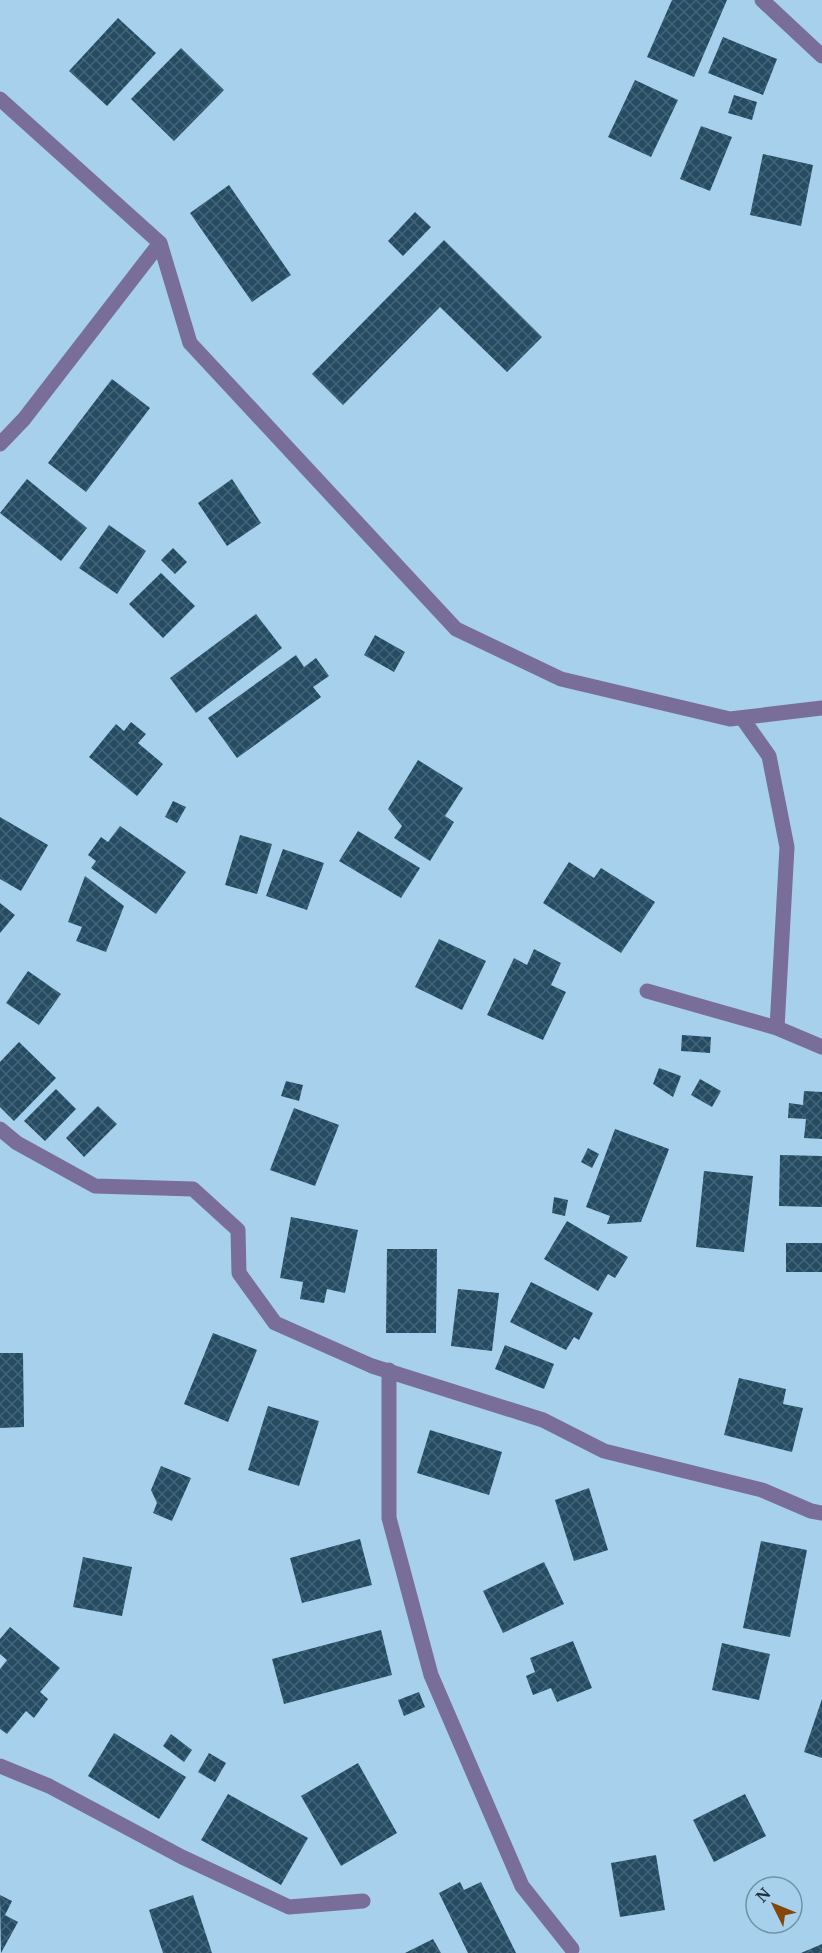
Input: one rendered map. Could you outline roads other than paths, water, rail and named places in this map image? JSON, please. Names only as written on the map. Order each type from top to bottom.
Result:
[{"type":"street","points":[[762,0],[822,56]]},
{"type":"street","points":[[0,99],[160,243],[190,343],[456,629],[561,679],[730,719],[822,708]]},
{"type":"street","points":[[0,444],[24,419],[160,243]]},
{"type":"street","points":[[742,718],[769,756],[786,847],[777,1028]]},
{"type":"street","points":[[647,991],[777,1028],[822,1047]]},
{"type":"street","points":[[0,1129],[17,1143],[95,1186],[193,1189],[238,1230],[239,1273],[275,1323],[372,1366],[543,1419],[604,1451],[762,1490],[811,1511],[822,1513]]},
{"type":"street","points":[[388,1370],[389,1518],[430,1675],[522,1886],[572,1949]]},
{"type":"street","points":[[0,1766],[48,1786],[182,1857],[289,1907],[363,1901]]}]
